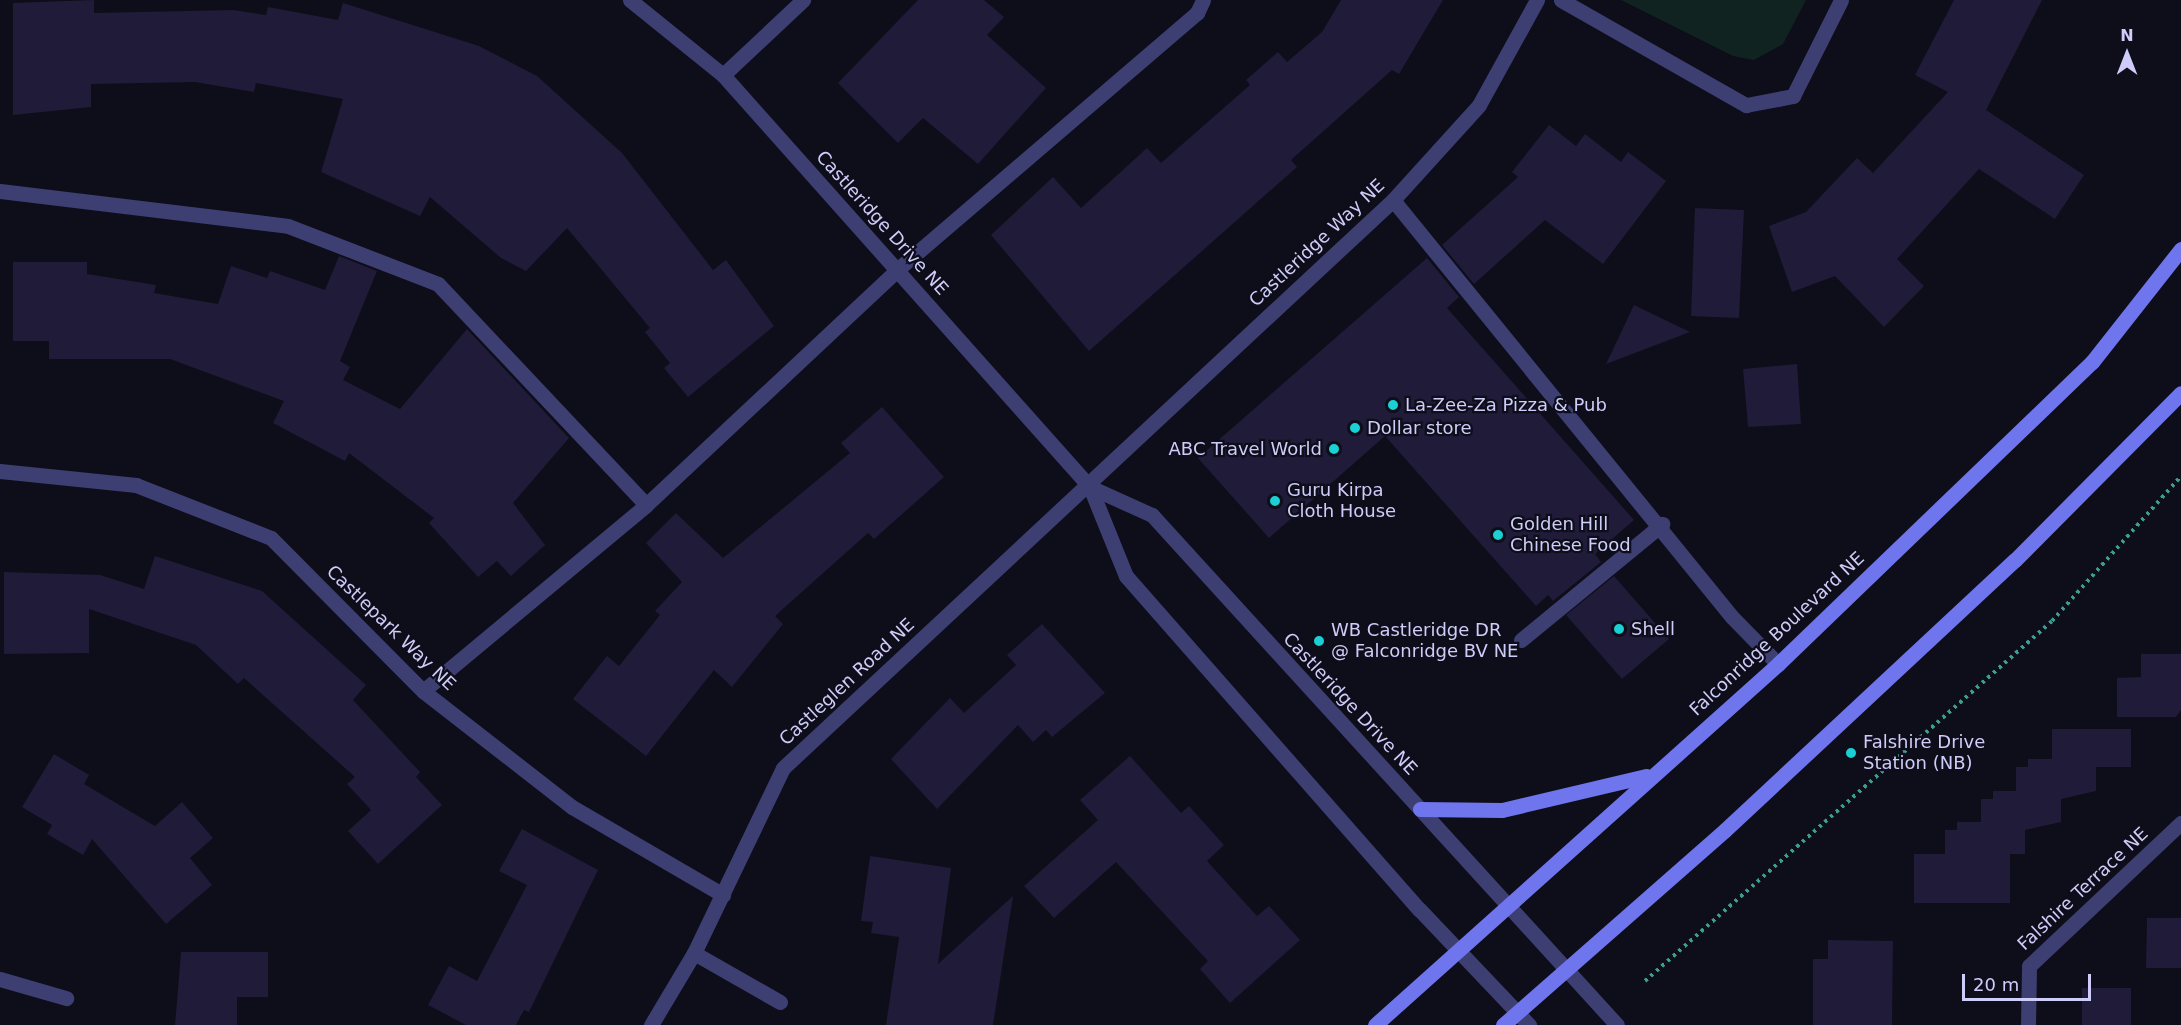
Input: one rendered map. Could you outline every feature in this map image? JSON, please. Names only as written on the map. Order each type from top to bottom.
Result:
[{"type":"main road","name":"Falconridge Boulevard NE","points":[[1375,1025],[1649,775],[1778,664],[2092,362],[2181,249]]},
{"type":"main road","points":[[1503,1025],[2015,560],[2181,393]]},
{"type":"main road","points":[[1420,809],[1502,810],[1649,775]]},
{"type":"street","name":"Castleridge Drive NE","points":[[630,0],[723,75],[1090,487],[1126,576],[1457,951],[1529,1025]]},
{"type":"street","points":[[723,75],[803,0]]},
{"type":"street","points":[[423,691],[645,506],[898,269],[1197,13],[1203,0]]},
{"type":"street","name":"Castleridge Way NE","points":[[1090,487],[1393,200],[1479,105],[1537,0]]},
{"type":"street","points":[[1561,0],[1746,105],[1793,96],[1841,0]]},
{"type":"street","points":[[0,191],[288,226],[438,284],[645,506]]},
{"type":"street","points":[[1393,200],[1662,524],[1732,617],[1778,664]]},
{"type":"street","name":"Castlepark Way NE","points":[[0,471],[136,485],[271,538],[423,691],[572,807],[723,896]]},
{"type":"street","name":"Castleridge Drive NE","points":[[1090,487],[1152,515],[1617,1025]]},
{"type":"street","name":"Castleglen Road NE","points":[[651,1025],[694,953],[783,768],[1090,487]]},
{"type":"street","points":[[1521,640],[1662,524]]},
{"type":"street","name":"Falshire Terrace NE","points":[[2028,1025],[2029,966],[2181,823]]},
{"type":"street","points":[[694,953],[780,1002]]},
{"type":"street","points":[[0,979],[66,998]]},
{"type":"path","points":[[1645,981],[2052,621],[2181,476]]},
{"type":"green space","points":[[1621,0],[1806,0],[1783,44],[1754,60],[1733,56]]},
{"type":"building","points":[[94,0],[94,13],[233,10],[266,15],[268,7],[338,20],[343,3],[479,46],[537,76],[622,153],[713,270],[726,260],[774,326],[688,397],[664,368],[670,363],[645,332],[650,328],[567,228],[526,271],[501,258],[430,197],[420,216],[321,172],[343,99],[256,83],[254,92],[195,82],[91,84],[91,107],[13,115],[13,3]]},
{"type":"building","points":[[918,0],[984,0],[1004,17],[987,35],[1046,88],[978,164],[923,118],[898,143],[838,83]]},
{"type":"building","points":[[1341,0],[1443,0],[1399,74],[1392,70],[1291,160],[1297,167],[1089,351],[991,235],[1053,177],[1081,208],[1147,148],[1161,163],[1250,85],[1246,80],[1278,52],[1287,62],[1322,32]]},
{"type":"building","points":[[1954,0],[2042,0],[1986,110],[2084,175],[2055,219],[1979,169],[1897,259],[1924,286],[1884,327],[1835,276],[1792,292],[1769,226],[1806,212],[1857,158],[1873,173],[1948,92],[1915,75]]},
{"type":"building","points":[[1549,125],[1576,146],[1585,134],[1621,162],[1628,152],[1666,181],[1603,264],[1545,220],[1474,284],[1442,245],[1518,177],[1512,172]]},
{"type":"building","points":[[1695,208],[1744,210],[1739,318],[1691,316]]},
{"type":"building","points":[[339,256],[377,271],[340,361],[350,367],[343,380],[400,409],[467,329],[569,438],[513,503],[545,545],[511,576],[497,561],[478,577],[429,523],[434,518],[349,453],[345,461],[273,423],[284,401],[170,359],[49,359],[49,341],[13,341],[13,262],[87,262],[87,274],[156,285],[154,293],[218,304],[231,266],[267,278],[270,271],[325,290]]},
{"type":"building","points":[[1427,258],[1459,297],[1447,308],[1634,520],[1595,554],[1601,562],[1553,601],[1548,595],[1536,606],[1385,436],[1269,538],[1198,458]]},
{"type":"building","points":[[1634,305],[1690,332],[1606,364]]},
{"type":"building","points":[[1797,364],[1801,424],[1748,427],[1743,369]]},
{"type":"building","points":[[882,407],[944,477],[874,539],[868,533],[775,616],[783,624],[732,687],[714,670],[646,756],[573,699],[607,656],[619,666],[660,615],[655,611],[682,582],[646,543],[676,513],[723,558],[850,453],[841,443]]},
{"type":"building","points":[[155,556],[262,591],[366,685],[353,700],[420,772],[416,777],[442,805],[378,864],[348,831],[371,810],[347,784],[355,777],[244,678],[238,684],[196,645],[89,609],[89,653],[4,654],[4,572],[100,575],[144,589]]},
{"type":"building","name":"Shell","points":[[1614,576],[1669,639],[1622,679],[1566,615]]},
{"type":"building","points":[[1042,624],[1105,693],[1052,737],[1046,730],[1033,742],[1018,725],[937,809],[891,759],[950,698],[964,713],[1016,665],[1007,655]]},
{"type":"building","points":[[2141,654],[2181,654],[2181,710],[2176,717],[2117,717],[2117,678],[2141,677]]},
{"type":"building","points":[[2052,729],[2131,729],[2131,767],[2096,767],[2096,791],[2061,799],[2061,822],[2025,830],[2025,854],[2010,854],[2010,903],[1914,903],[1914,854],[1945,854],[1945,830],[1957,830],[1957,822],[1981,822],[1981,799],[1993,799],[1993,791],[2016,791],[2016,767],[2028,767],[2028,759],[2052,759]]},
{"type":"building","points":[[54,754],[89,775],[84,784],[155,826],[182,802],[213,838],[190,858],[212,885],[166,924],[92,839],[83,855],[47,834],[52,825],[22,807]]},
{"type":"building","points":[[1130,756],[1181,813],[1189,806],[1224,845],[1207,861],[1257,916],[1269,906],[1300,940],[1230,1003],[1200,969],[1208,961],[1116,862],[1054,918],[1024,886],[1098,820],[1080,800]]},
{"type":"building","points":[[522,829],[598,870],[529,1012],[524,1010],[516,1025],[466,1025],[428,1005],[449,966],[477,981],[527,885],[499,871]]},
{"type":"building","points":[[870,856],[951,868],[938,964],[1013,896],[993,1025],[886,1025],[899,937],[871,933],[873,922],[861,921]]},
{"type":"building","points":[[2147,918],[2181,918],[2181,968],[2146,968]]},
{"type":"building","points":[[1828,940],[1893,941],[1892,1025],[1813,1025],[1813,959],[1828,959]]},
{"type":"building","points":[[181,952],[268,952],[268,997],[237,997],[237,1025],[175,1025]]},
{"type":"building","points":[[2082,988],[2131,988],[2131,1025],[2082,1025]]},
{"type":"place","name":"La-Zee-Za Pizza & Pub","points":[[1393,405]]},
{"type":"place","name":"Dollar store","points":[[1355,428]]},
{"type":"place","name":"ABC Travel World","points":[[1334,449]]},
{"type":"place","name":"Guru Kirpa Cloth House","points":[[1275,501]]},
{"type":"place","name":"Golden Hill Chinese Food","points":[[1498,535]]},
{"type":"place","name":"Shell","points":[[1619,629]]},
{"type":"place","name":"WB Castleridge DR @ Falconridge BV NE","points":[[1319,641]]},
{"type":"place","name":"Falshire Drive Station (NB)","points":[[1851,753]]}]
